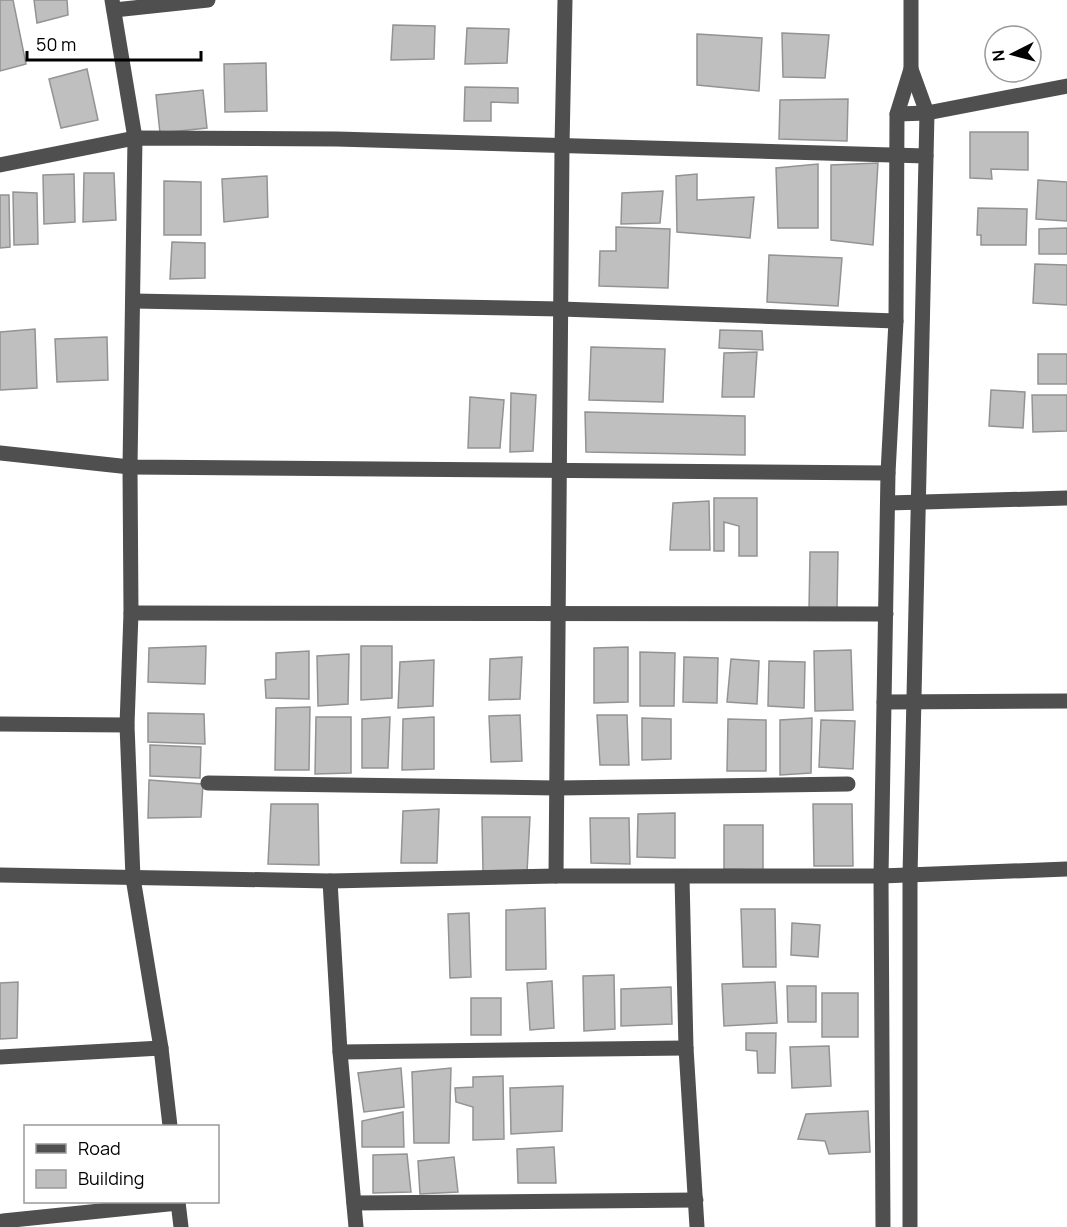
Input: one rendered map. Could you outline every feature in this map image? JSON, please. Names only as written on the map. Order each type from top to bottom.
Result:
[{"type":"street","points":[[170,1125],[161,1048],[133,878],[127,725],[131,614],[130,467],[135,138],[113,5],[208,0]]},
{"type":"street","points":[[556,876],[561,470],[561,146],[565,0]]},
{"type":"street","points":[[883,1227],[881,876],[888,473],[896,321],[897,114],[911,69],[911,0]]},
{"type":"street","points":[[910,1227],[910,876],[927,113],[911,69]]},
{"type":"street","points":[[897,114],[927,113],[1067,86]]},
{"type":"street","points":[[0,165],[135,138],[337,139],[926,156]]},
{"type":"street","points":[[133,301],[561,309],[896,321]]},
{"type":"street","points":[[0,453],[130,467],[888,473]]},
{"type":"street","points":[[888,503],[1067,498]]},
{"type":"street","points":[[131,614],[886,614]]},
{"type":"street","points":[[884,702],[1067,701]]},
{"type":"street","points":[[0,724],[127,725]]},
{"type":"street","points":[[208,783],[557,788],[848,784]]},
{"type":"street","points":[[0,875],[330,880],[556,876],[910,876],[1067,869]]},
{"type":"street","points":[[682,877],[686,1048],[697,1227]]},
{"type":"street","points":[[330,880],[340,1052],[356,1227]]},
{"type":"street","points":[[0,1057],[161,1048]]},
{"type":"street","points":[[340,1052],[686,1048]]},
{"type":"street","points":[[354,1203],[696,1200]]},
{"type":"street","points":[[3,1221],[169,1203]]},
{"type":"street","points":[[178,1203],[181,1227]]},
{"type":"building","points":[[0,0],[13,0],[26,64],[0,71]]},
{"type":"building","points":[[34,0],[67,0],[68,15],[37,23]]},
{"type":"building","points":[[393,25],[435,26],[434,59],[391,60]]},
{"type":"building","points":[[467,28],[509,29],[507,63],[465,64]]},
{"type":"building","points":[[782,33],[829,35],[825,78],[783,77]]},
{"type":"building","points":[[697,34],[762,38],[759,91],[697,85]]},
{"type":"building","points":[[266,63],[267,111],[225,112],[224,64]]},
{"type":"building","points":[[87,69],[98,120],[61,128],[49,79]]},
{"type":"building","points":[[465,87],[518,88],[518,103],[491,102],[491,121],[464,121]]},
{"type":"building","points":[[203,90],[207,128],[160,133],[156,95]]},
{"type":"building","points":[[848,99],[847,141],[779,139],[780,100]]},
{"type":"building","points":[[970,132],[1028,132],[1028,170],[991,169],[992,179],[970,178]]},
{"type":"building","points":[[878,163],[873,245],[831,240],[831,165]]},
{"type":"building","points":[[818,164],[818,228],[778,228],[776,168]]},
{"type":"building","points":[[84,173],[114,173],[116,220],[83,222]]},
{"type":"building","points":[[74,174],[75,222],[44,224],[43,175]]},
{"type":"building","points":[[697,174],[697,200],[754,197],[750,238],[677,232],[676,176]]},
{"type":"building","points":[[267,176],[268,217],[224,222],[222,179]]},
{"type":"building","points":[[1038,180],[1067,182],[1067,221],[1036,219]]},
{"type":"building","points":[[164,181],[201,182],[201,235],[164,235]]},
{"type":"building","points":[[663,191],[660,223],[621,224],[622,193]]},
{"type":"building","points":[[13,192],[37,193],[38,244],[14,245]]},
{"type":"building","points":[[0,195],[9,195],[10,247],[0,248]]},
{"type":"building","points":[[978,208],[1027,209],[1026,245],[981,245],[981,235],[977,235]]},
{"type":"building","points":[[616,227],[670,229],[668,288],[599,286],[600,251],[616,251]]},
{"type":"building","points":[[1067,228],[1067,254],[1039,254],[1039,229]]},
{"type":"building","points":[[172,242],[205,243],[205,278],[170,279]]},
{"type":"building","points":[[769,255],[842,258],[838,306],[767,302]]},
{"type":"building","points":[[1035,264],[1067,265],[1067,305],[1033,303]]},
{"type":"building","points":[[35,329],[37,388],[0,390],[0,332]]},
{"type":"building","points":[[720,330],[762,331],[763,350],[719,348]]},
{"type":"building","points":[[107,337],[108,380],[57,382],[55,339]]},
{"type":"building","points":[[591,347],[665,349],[663,402],[589,400]]},
{"type":"building","points":[[757,352],[754,397],[722,397],[724,353]]},
{"type":"building","points":[[1038,354],[1067,354],[1067,384],[1038,384]]},
{"type":"building","points":[[991,390],[1025,392],[1023,428],[989,426]]},
{"type":"building","points":[[511,393],[536,395],[533,451],[510,452]]},
{"type":"building","points":[[1032,395],[1067,395],[1067,431],[1033,432]]},
{"type":"building","points":[[470,397],[504,400],[500,448],[468,448]]},
{"type":"building","points":[[585,412],[745,416],[745,455],[586,452]]},
{"type":"building","points":[[714,498],[757,498],[757,556],[739,556],[739,526],[724,522],[724,551],[714,551]]},
{"type":"building","points":[[709,501],[710,550],[670,550],[673,503]]},
{"type":"building","points":[[810,552],[838,552],[837,609],[809,611]]},
{"type":"building","points":[[206,646],[205,684],[148,682],[149,648]]},
{"type":"building","points":[[361,646],[392,646],[392,698],[361,700]]},
{"type":"building","points":[[628,647],[628,702],[594,703],[594,648]]},
{"type":"building","points":[[851,650],[853,710],[815,711],[814,651]]},
{"type":"building","points":[[309,651],[309,699],[266,698],[265,680],[276,679],[276,653]]},
{"type":"building","points":[[640,652],[675,653],[674,706],[640,706]]},
{"type":"building","points":[[349,654],[348,704],[318,706],[317,656]]},
{"type":"building","points":[[522,657],[520,699],[489,700],[490,659]]},
{"type":"building","points":[[684,657],[718,658],[717,703],[683,702]]},
{"type":"building","points":[[731,659],[759,661],[757,704],[727,702]]},
{"type":"building","points":[[434,660],[433,706],[398,708],[400,662]]},
{"type":"building","points":[[769,661],[805,662],[804,708],[768,706]]},
{"type":"building","points":[[310,707],[309,770],[275,770],[276,708]]},
{"type":"building","points":[[148,713],[204,714],[205,744],[148,742]]},
{"type":"building","points":[[520,715],[522,761],[491,762],[489,716]]},
{"type":"building","points":[[597,715],[627,715],[629,765],[600,765]]},
{"type":"building","points":[[316,717],[351,717],[351,773],[315,774]]},
{"type":"building","points":[[390,717],[388,768],[362,768],[362,719]]},
{"type":"building","points":[[434,717],[434,769],[402,770],[403,719]]},
{"type":"building","points":[[642,718],[671,719],[671,759],[642,760]]},
{"type":"building","points":[[812,718],[811,773],[780,775],[780,720]]},
{"type":"building","points":[[728,719],[766,720],[766,771],[727,771]]},
{"type":"building","points":[[821,720],[855,721],[853,769],[819,767]]},
{"type":"building","points":[[150,745],[201,747],[200,778],[150,776]]},
{"type":"building","points":[[149,780],[203,784],[201,817],[148,818]]},
{"type":"building","points":[[271,804],[318,804],[319,865],[268,864]]},
{"type":"building","points":[[813,804],[852,804],[853,866],[814,866]]},
{"type":"building","points":[[439,809],[437,863],[401,863],[403,811]]},
{"type":"building","points":[[675,813],[675,858],[637,857],[638,814]]},
{"type":"building","points":[[482,817],[530,817],[527,872],[483,871]]},
{"type":"building","points":[[590,818],[629,818],[630,864],[591,863]]},
{"type":"building","points":[[724,825],[763,825],[763,870],[724,869]]},
{"type":"building","points":[[545,908],[546,969],[506,970],[506,910]]},
{"type":"building","points":[[741,909],[775,909],[776,967],[743,967]]},
{"type":"building","points":[[469,913],[471,977],[450,978],[448,914]]},
{"type":"building","points":[[792,923],[820,925],[818,957],[791,955]]},
{"type":"building","points":[[614,975],[615,1029],[584,1031],[583,976]]},
{"type":"building","points":[[552,981],[554,1028],[530,1030],[527,983]]},
{"type":"building","points":[[18,982],[17,1038],[0,1039],[0,983]]},
{"type":"building","points":[[775,982],[777,1023],[724,1026],[722,984]]},
{"type":"building","points":[[787,986],[816,986],[816,1022],[788,1022]]},
{"type":"building","points":[[671,987],[672,1024],[621,1026],[621,989]]},
{"type":"building","points":[[822,993],[858,993],[858,1037],[822,1037]]},
{"type":"building","points":[[471,998],[501,998],[501,1035],[471,1035]]},
{"type":"building","points":[[746,1033],[776,1033],[775,1073],[758,1073],[757,1051],[746,1050]]},
{"type":"building","points":[[829,1046],[831,1086],[792,1088],[790,1047]]},
{"type":"building","points":[[401,1068],[404,1107],[364,1112],[358,1073]]},
{"type":"building","points":[[451,1068],[449,1143],[414,1143],[412,1072]]},
{"type":"building","points":[[503,1076],[504,1139],[473,1140],[473,1107],[456,1102],[455,1088],[473,1087],[473,1077]]},
{"type":"building","points":[[563,1086],[562,1131],[511,1134],[510,1088]]},
{"type":"building","points":[[868,1111],[870,1152],[829,1154],[825,1141],[798,1139],[806,1114]]},
{"type":"building","points":[[403,1112],[404,1147],[362,1147],[362,1121]]},
{"type":"building","points":[[554,1147],[556,1183],[518,1183],[517,1149]]},
{"type":"building","points":[[407,1154],[411,1192],[373,1193],[373,1155]]},
{"type":"building","points":[[454,1157],[458,1192],[420,1194],[418,1161]]}]
